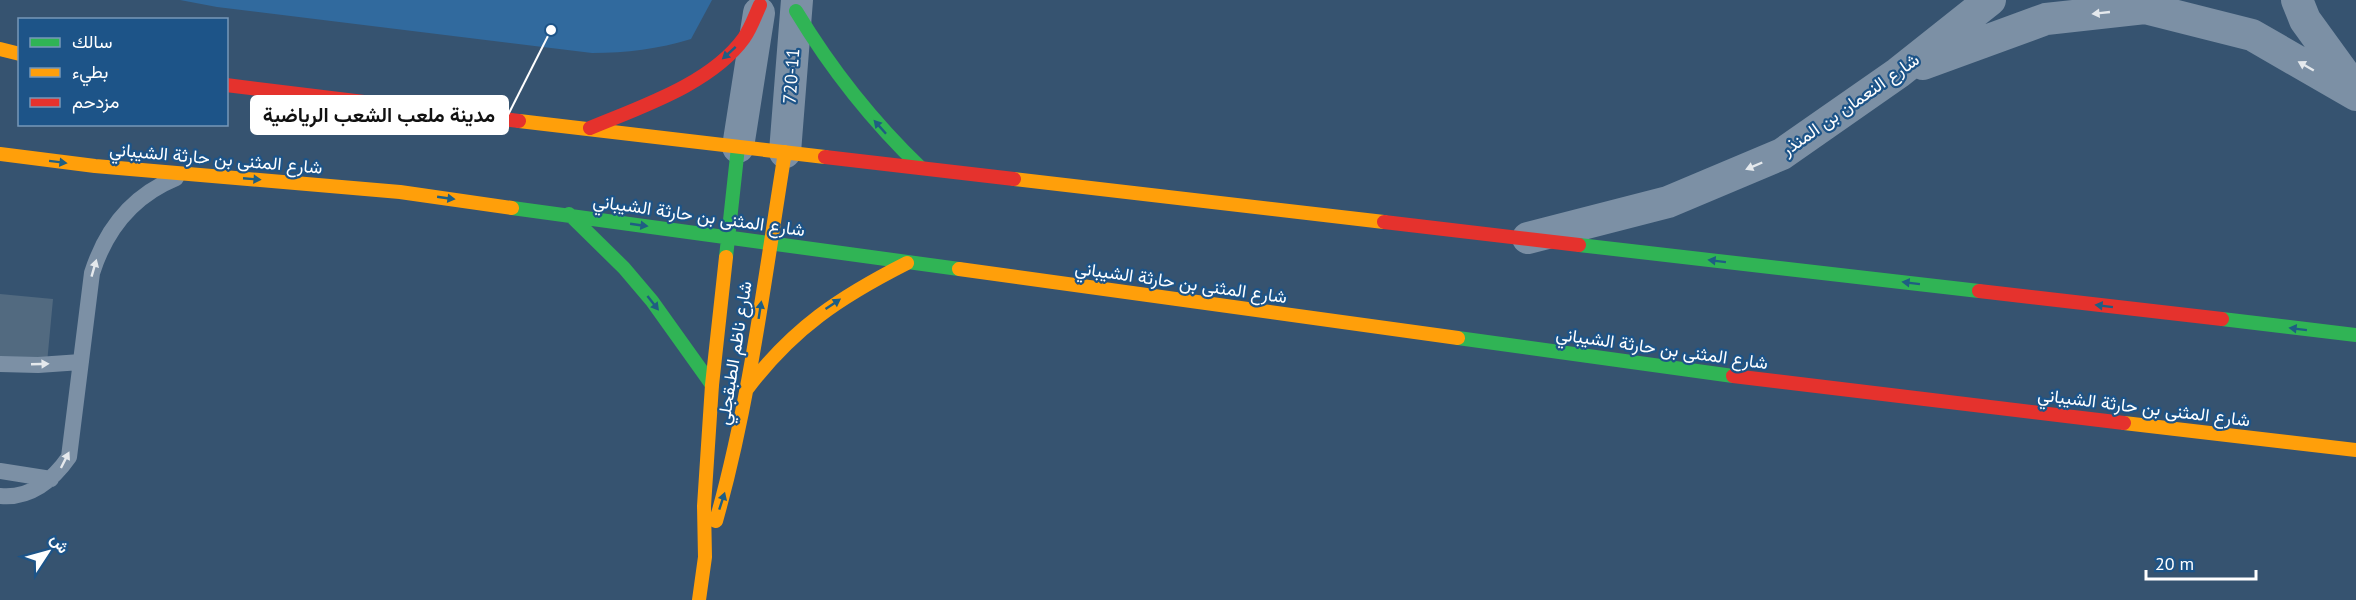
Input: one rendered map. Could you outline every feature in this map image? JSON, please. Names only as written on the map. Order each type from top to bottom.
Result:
[{"type":"main road","points":[[588,129],[675,90],[703,74],[743,40],[760,2]]},
{"type":"main road","points":[[796,5],[818,49],[846,89],[900,149],[921,168]]},
{"type":"main road","points":[[0,49],[18,54]]},
{"type":"main road","points":[[0,59],[18,61]]},
{"type":"main road","points":[[228,85],[738,147],[2356,335]]},
{"type":"main road","name":"شارع ناظم الطبقجلي","points":[[699,600],[705,557],[704,506],[712,384],[738,147]]},
{"type":"main road","name":"شارع ناظم الطبقجلي","points":[[705,557],[726,491],[747,389],[784,152]]},
{"type":"main road","name":"شارع المثنى بن حارثة الشيباني","points":[[0,154],[95,166],[400,192],[1782,383],[2356,450]]},
{"type":"main road","points":[[570,214],[624,268],[652,301],[712,384]]},
{"type":"main road","points":[[747,389],[764,366],[816,315],[846,294],[907,263]]},
{"type":"street","name":"شارع النعمان بن المنذر","points":[[1526,238],[1668,202],[1782,154],[1898,73],[1990,0]]},
{"type":"street","points":[[2297,0],[2305,20],[2356,90]]},
{"type":"street","points":[[738,147],[760,2]]},
{"type":"street","name":"720-11","points":[[784,152],[796,5]]},
{"type":"street","points":[[1898,73],[2046,19],[2145,8],[2252,35],[2356,95]]},
{"type":"lane","points":[[0,496],[9,497],[40,487],[51,479],[69,457],[92,273],[107,236],[138,199],[161,184],[186,173]]},
{"type":"lane","points":[[0,364],[38,365],[81,362]]},
{"type":"lane","points":[[0,471],[51,479]]},
{"type":"shaded area","points":[[180,0],[712,0],[691,39],[642,50],[592,53],[217,7]]},
{"type":"building","points":[[0,294],[53,299],[47,363],[0,359]]},
{"type":"traffic: fast","points":[[796,11],[853,94],[921,168]]},
{"type":"traffic: fast","points":[[726,257],[738,147]]},
{"type":"traffic: fast","points":[[512,208],[959,269]]},
{"type":"traffic: fast","points":[[569,214],[624,268],[652,301],[712,385]]},
{"type":"traffic: fast","points":[[1579,245],[1979,291]]},
{"type":"traffic: fast","points":[[2222,319],[2356,335]]},
{"type":"traffic: fast","points":[[1458,338],[1733,376]]},
{"type":"traffic: slow","points":[[0,49],[18,54]]},
{"type":"traffic: slow","points":[[519,121],[825,157]]},
{"type":"traffic: slow","points":[[716,521],[748,384],[785,152]]},
{"type":"traffic: slow","points":[[0,154],[95,166],[400,192],[512,208]]},
{"type":"traffic: slow","points":[[1014,179],[1384,222]]},
{"type":"traffic: slow","points":[[699,600],[705,557],[704,506],[712,385],[726,257]]},
{"type":"traffic: slow","points":[[747,389],[782,348],[819,316],[860,288],[907,263]]},
{"type":"traffic: slow","points":[[959,269],[1458,338]]},
{"type":"traffic: slow","points":[[2124,423],[2356,450]]},
{"type":"traffic: jam","points":[[590,128],[673,92],[713,69],[744,38],[760,5]]},
{"type":"traffic: jam","points":[[228,85],[519,121]]},
{"type":"traffic: jam","points":[[825,157],[1014,179]]},
{"type":"traffic: jam","points":[[1384,222],[1579,245]]},
{"type":"traffic: jam","points":[[1979,291],[2222,319]]},
{"type":"traffic: jam","points":[[1733,376],[2124,423]]},
{"type":"place","name":"مدينة ملعب الشعب الرياضية","points":[[551,30]]}]
